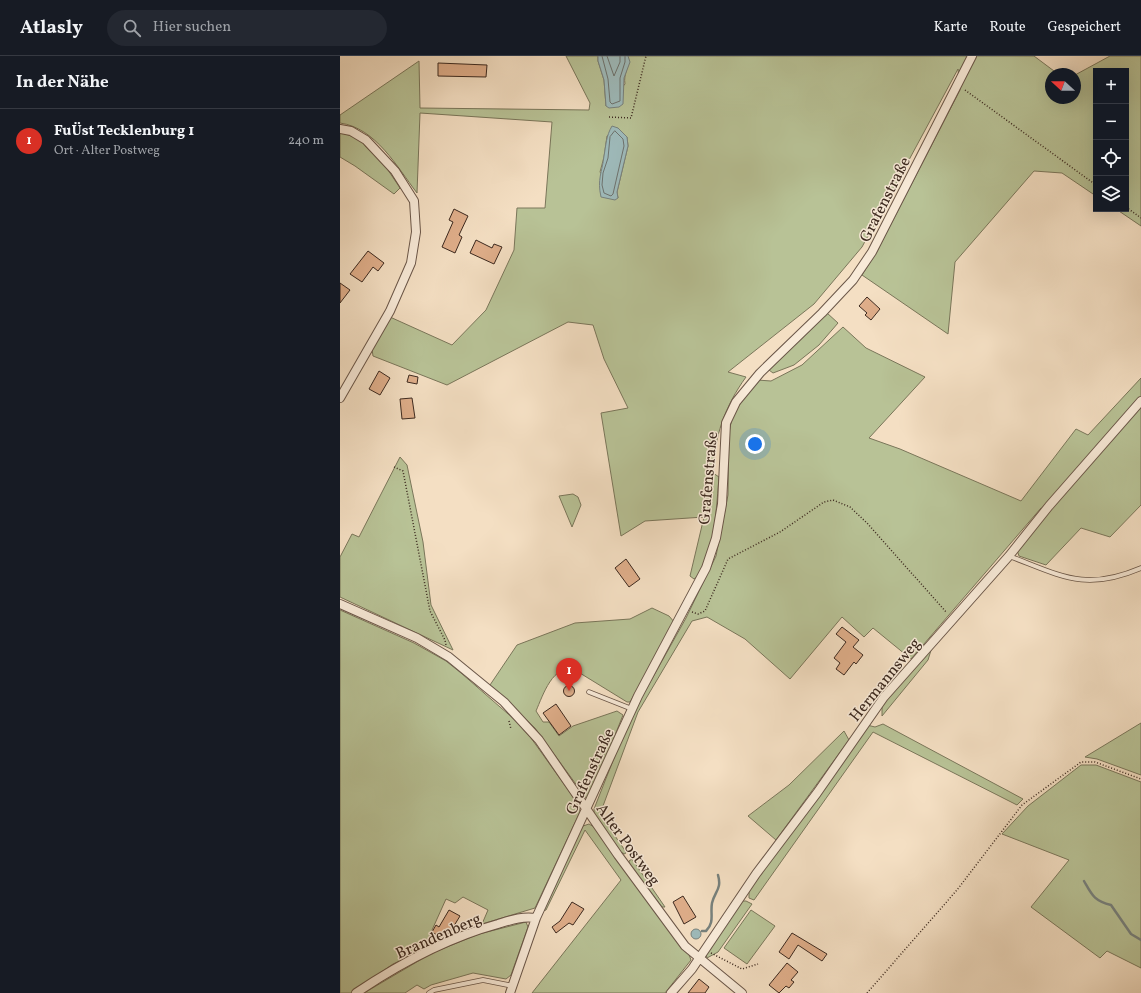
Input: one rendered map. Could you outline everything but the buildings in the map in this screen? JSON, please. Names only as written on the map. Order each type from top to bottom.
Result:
[{"type":"street","name":"Grafenstraße","points":[[511,989],[536,918],[632,709],[706,568],[716,538],[722,504],[726,424],[736,402],[760,373],[822,313],[853,280],[872,252],[972,56]]},
{"type":"street","points":[[340,129],[351,131],[366,140],[395,172],[414,201],[416,232],[411,263],[390,311],[340,398]]},
{"type":"street","name":"Hermannsweg","points":[[672,993],[692,969],[756,874],[817,792],[884,697],[1009,556],[1049,506],[1141,402]]},
{"type":"street","name":"Alter Postweg","points":[[340,604],[417,638],[449,657],[504,702],[539,740],[586,810],[685,946],[701,954],[742,993]]},
{"type":"street","name":"Brandenberg","points":[[356,993],[374,980],[431,949],[474,930],[525,916],[536,918]]},
{"type":"lane","points":[[1009,556],[1079,580],[1094,581],[1111,578],[1141,568]]},
{"type":"lane","points":[[589,692],[632,709]]},
{"type":"lane","name":"Grafenstraße","points":[[430,993],[434,990],[483,980],[511,989]]},
{"type":"path","points":[[609,116],[631,118],[646,56]]},
{"type":"path","points":[[958,85],[1093,183]]},
{"type":"path","points":[[1129,209],[1141,218]]},
{"type":"path","points":[[394,467],[403,471],[430,611],[445,640],[449,657]]},
{"type":"path","points":[[685,609],[698,614],[705,611],[728,559],[780,532],[824,502],[833,500],[850,507],[867,523],[949,616]]},
{"type":"path","points":[[867,993],[957,890],[1022,805],[1081,762],[1095,762],[1141,779]]},
{"type":"path","points":[[701,954],[711,953],[742,969],[758,964]]},
{"type":"green space","points":[[566,56],[598,56],[598,61],[604,80],[606,106],[625,84],[628,56],[1034,56],[1050,68],[1045,68],[1045,104],[1081,104],[1081,72],[1110,56],[1141,56],[1141,226],[1120,212],[1129,212],[1129,68],[1093,68],[1093,194],[1062,173],[1034,171],[955,262],[948,334],[862,275],[877,251],[960,90],[958,69],[862,247],[814,304],[728,372],[746,377],[732,399],[718,434],[713,473],[719,477],[713,532],[706,562],[701,573],[694,579],[690,576],[704,517],[645,521],[621,536],[601,413],[628,408],[604,359],[593,325],[568,322],[447,385],[373,356],[372,349],[390,317],[452,345],[486,310],[514,250],[517,208],[545,208],[552,122],[420,113],[417,193],[375,140],[353,126],[340,123],[340,115],[419,61],[420,108],[589,110],[590,103]],"holes":[[[618,128],[627,137],[628,146],[617,192],[618,198],[600,172],[607,136]]]},
{"type":"green space","points":[[340,132],[357,138],[366,144],[365,146],[384,164],[400,188],[394,194],[340,157]]},
{"type":"green space","points":[[827,313],[838,323],[819,345],[794,365],[773,373],[769,370],[772,365]]},
{"type":"green space","points":[[843,327],[866,348],[925,377],[869,438],[900,449],[1021,501],[1076,429],[1088,435],[1141,378],[1141,505],[1110,537],[1081,528],[1046,565],[1019,556],[1017,550],[1049,511],[1041,508],[911,659],[873,628],[864,637],[842,617],[790,679],[745,639],[707,617],[692,621],[638,712],[600,814],[626,852],[625,854],[620,852],[594,816],[594,809],[629,720],[686,618],[716,556],[728,495],[729,432],[733,414],[757,380],[771,381],[802,365]]},
{"type":"green space","points":[[400,457],[407,465],[423,542],[431,605],[453,650],[340,597],[340,557],[352,534],[359,537]]},
{"type":"green space","points":[[573,494],[578,497],[581,505],[572,527],[559,496]]},
{"type":"green space","points":[[652,608],[669,616],[675,623],[630,702],[627,702],[575,670],[567,669],[561,671],[550,682],[536,711],[543,722],[549,722],[559,736],[573,726],[617,711],[623,715],[598,778],[588,797],[586,798],[535,728],[490,685],[517,645],[575,623],[630,619]]},
{"type":"green space","points":[[340,610],[414,643],[446,661],[461,673],[515,720],[531,738],[579,805],[580,812],[535,908],[482,924],[488,910],[463,897],[455,903],[446,899],[423,950],[393,964],[351,993],[340,993]]},
{"type":"green space","points":[[932,647],[928,660],[882,716],[882,704]]},
{"type":"green space","points":[[1141,723],[1141,775],[1097,759],[1085,757]]},
{"type":"green space","points":[[883,724],[1023,799],[1017,805],[873,732],[754,900],[749,898],[749,891],[867,725],[875,727]]},
{"type":"green space","points":[[844,731],[849,740],[776,840],[748,816],[789,785]]},
{"type":"green space","points":[[1081,765],[1096,765],[1141,782],[1141,968],[1107,951],[1100,958],[1031,907],[1069,860],[1002,834],[1028,806]]},
{"type":"green space","points":[[589,824],[594,827],[688,952],[691,960],[665,993],[532,993],[621,880],[585,830],[546,910],[543,911],[575,841],[583,826]]},
{"type":"green space","points":[[632,859],[665,907],[662,907],[629,864],[629,861]]},
{"type":"green space","points":[[742,901],[752,904],[718,952],[707,958],[706,954]]},
{"type":"green space","points":[[751,910],[775,926],[747,964],[724,948]]},
{"type":"green space","points":[[526,922],[528,927],[511,975],[506,979],[473,973],[431,985],[424,989],[417,985],[405,993],[364,993],[432,953],[479,934]]},
{"type":"water","points":[[598,56],[628,56],[630,62],[624,78],[623,104],[619,107],[609,108],[606,106],[604,80],[598,61]]},
{"type":"water","points":[[612,126],[618,128],[627,137],[628,146],[617,192],[618,198],[615,200],[601,197],[600,185],[600,176],[606,141]]},
{"type":"water","points":[[694,929],[698,929],[701,934],[698,939],[694,939],[691,936],[691,932]]},
{"type":"waterway","points":[[702,931],[706,931],[709,928],[712,918],[712,903],[719,884],[718,875]]},
{"type":"waterway","points":[[1084,881],[1094,897],[1101,902],[1111,905],[1131,934],[1141,940]]},
{"type":"place","name":"FuÜst Tecklenburg 1","points":[[569,691]]}]
